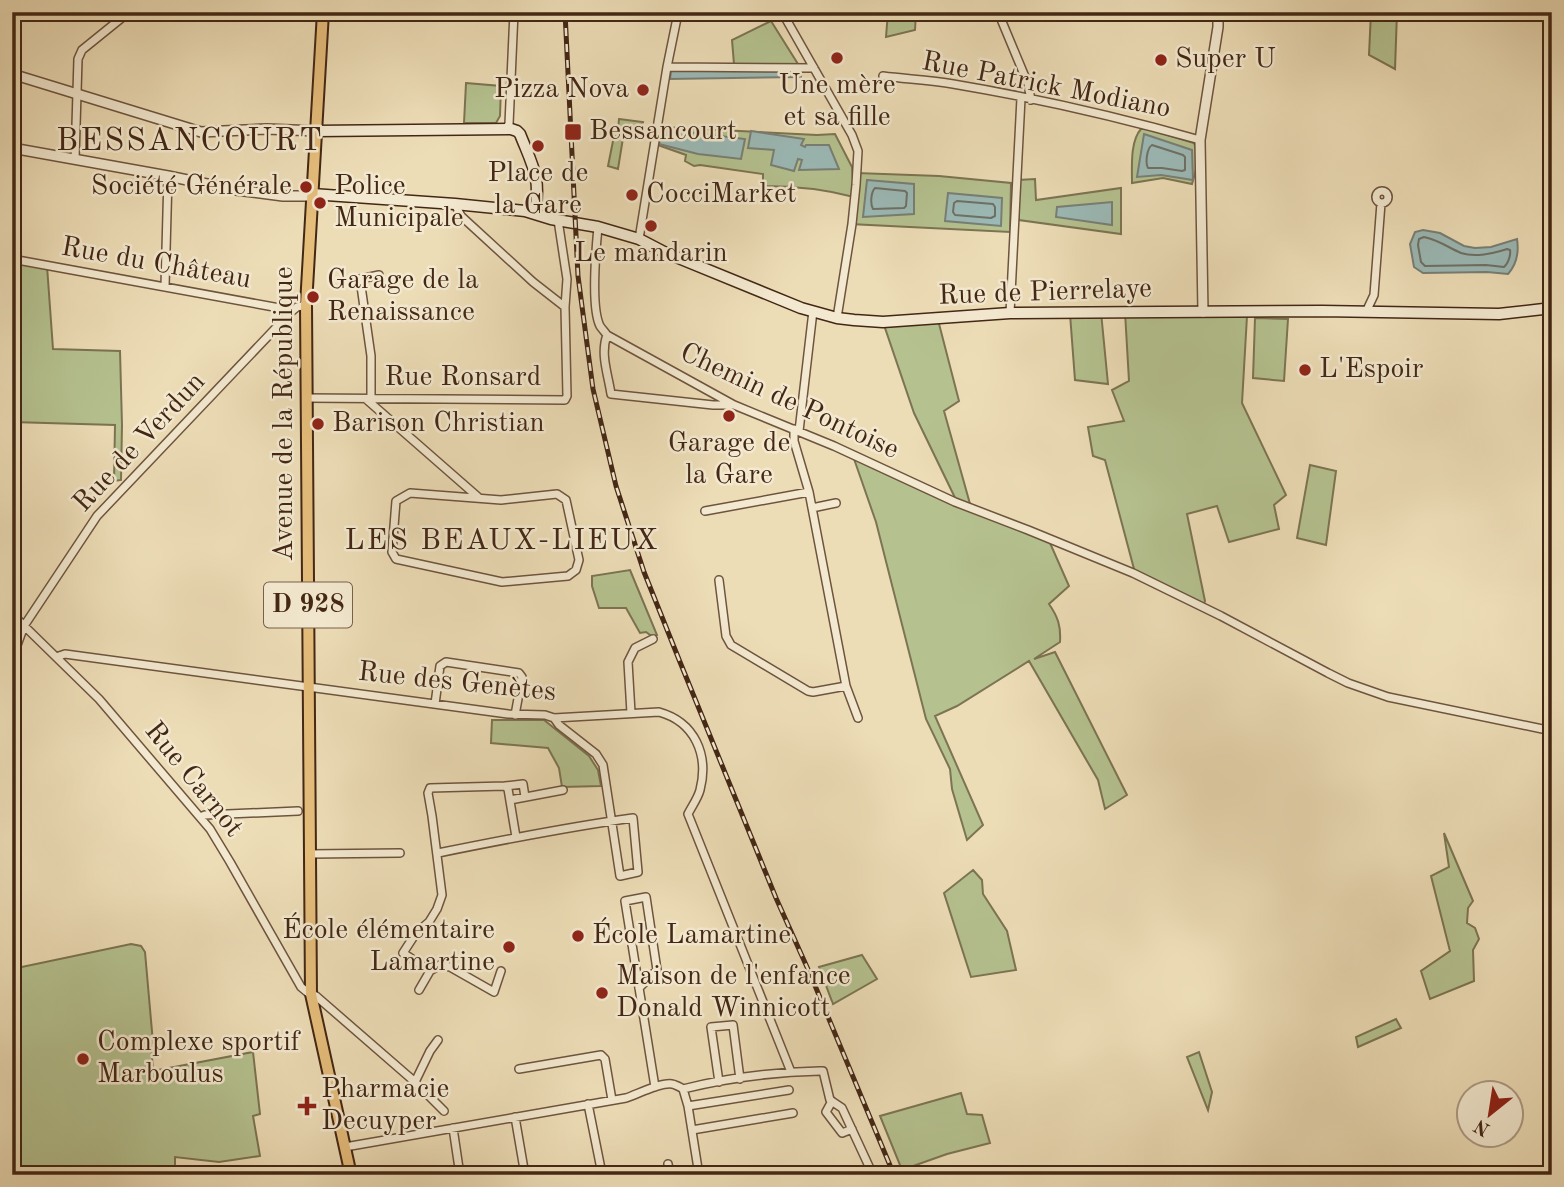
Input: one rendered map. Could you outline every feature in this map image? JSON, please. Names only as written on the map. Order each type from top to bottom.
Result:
[{"type":"main road","name":"D 928","points":[[312,194],[323,12]]},
{"type":"main road","points":[[316,131],[517,131],[537,174],[535,213]]},
{"type":"main road","name":"Rue de Pierrelaye","points":[[312,194],[455,204],[535,213],[639,239],[664,252],[837,318],[883,322],[1010,313],[1322,311],[1499,314],[1552,308]]},
{"type":"main road","name":"Avenue de la République","points":[[312,194],[306,305],[311,981],[351,1175]]},
{"type":"street","points":[[75,159],[78,60],[82,50],[129,12]]},
{"type":"street","points":[[505,130],[509,124],[514,12]]},
{"type":"street","points":[[639,239],[677,12]]},
{"type":"street","points":[[782,12],[852,135],[858,151],[852,224],[837,318]]},
{"type":"street","points":[[998,12],[1028,85],[1031,100]]},
{"type":"street","points":[[1203,312],[1200,140],[1218,27],[1219,18],[1216,12]]},
{"type":"street","points":[[667,67],[814,68]]},
{"type":"street","points":[[12,74],[201,132],[267,129],[316,131]]},
{"type":"street","name":"Rue Patrick Modiano","points":[[883,76],[951,84],[1021,97],[1136,122],[1200,140]]},
{"type":"street","points":[[1010,313],[1021,97]]},
{"type":"street","points":[[12,148],[236,190],[284,196],[312,194]]},
{"type":"street","points":[[165,288],[168,176]]},
{"type":"street","points":[[1366,312],[1374,295],[1381,203]]},
{"type":"street","points":[[455,204],[461,216],[533,282],[565,307]]},
{"type":"street","name":"Rue Ronsard","points":[[306,398],[565,400],[567,279],[558,220]]},
{"type":"street","points":[[598,228],[596,310],[600,326],[607,335],[604,352],[611,394],[734,405]]},
{"type":"street","name":"Rue du Château","points":[[12,259],[291,312]]},
{"type":"street","points":[[379,275],[360,279],[371,356],[368,399],[478,497],[500,500],[557,494],[566,500],[579,560],[576,570],[568,576],[502,582],[396,559],[392,552],[396,501],[410,493],[478,497]]},
{"type":"street","points":[[1374,295],[1382,312]]},
{"type":"street","name":"Rue de Verdun","points":[[12,659],[24,626],[97,516],[291,312],[306,305]]},
{"type":"street","points":[[813,311],[794,441],[809,492],[846,686],[858,718]]},
{"type":"street","name":"Chemin de Pontoise","points":[[607,335],[734,405],[955,502],[1133,573],[1348,683],[1388,697],[1552,731]]},
{"type":"street","points":[[705,511],[809,492]]},
{"type":"street","points":[[812,508],[836,503]]},
{"type":"street","points":[[719,580],[726,636],[731,645],[808,691],[846,686]]},
{"type":"street","name":"Rue Carnot","points":[[12,614],[99,699],[200,817],[230,862],[301,987],[316,996],[415,1082],[444,1111]]},
{"type":"street","points":[[631,713],[628,662],[635,648],[653,639]]},
{"type":"street","name":"Rue des Genètes","points":[[56,657],[65,654],[515,715],[545,715],[554,718],[659,712],[673,716],[691,733],[704,764],[700,792],[688,814],[791,1072]]},
{"type":"street","points":[[435,704],[440,666],[446,662],[519,673],[522,677],[515,715]]},
{"type":"street","points":[[438,853],[516,837],[610,821],[633,818],[638,872],[620,876],[610,821],[603,765],[596,754],[554,718]]},
{"type":"street","points":[[430,971],[402,953],[416,933],[429,922],[442,895],[428,793],[430,788],[523,784],[525,797]]},
{"type":"street","points":[[505,786],[508,789],[516,837]]},
{"type":"street","points":[[510,800],[563,790]]},
{"type":"street","points":[[200,817],[298,811]]},
{"type":"street","points":[[310,854],[400,853]]},
{"type":"street","points":[[639,988],[657,970],[646,897],[625,901],[654,1087]]},
{"type":"street","points":[[419,990],[430,971],[440,965],[450,967],[494,992],[501,971]]},
{"type":"street","points":[[297,980],[311,981]]},
{"type":"street","points":[[719,1082],[711,1027],[733,1025],[740,1079]]},
{"type":"street","points":[[415,1082],[438,1040]]},
{"type":"street","points":[[519,1069],[601,1055],[605,1059],[612,1100]]},
{"type":"street","points":[[345,1147],[626,1098],[654,1087],[673,1084],[683,1089],[791,1072],[823,1071],[830,1100],[842,1108],[873,1175]]},
{"type":"street","points":[[668,1164],[670,1174],[699,1172],[683,1089]]},
{"type":"street","points":[[688,1106],[789,1090]]},
{"type":"street","points":[[832,1101],[826,1112],[842,1133],[852,1129]]},
{"type":"street","points":[[588,1104],[601,1169],[605,1175]]},
{"type":"street","points":[[692,1130],[793,1113]]},
{"type":"street","points":[[515,1117],[525,1175]]},
{"type":"street","points":[[453,1128],[460,1175]]},
{"type":"green space","points":[[888,12],[916,12],[915,30],[886,37]]},
{"type":"green space","points":[[1371,12],[1397,12],[1395,69],[1369,55]]},
{"type":"green space","points":[[771,21],[798,64],[734,64],[732,40]]},
{"type":"green space","points":[[466,83],[501,86],[500,116],[496,123],[464,123]]},
{"type":"green space","points":[[619,119],[643,122],[640,134],[618,130]]},
{"type":"green space","points":[[662,127],[835,134],[852,167],[854,192],[857,173],[939,176],[1011,183],[1010,232],[850,224],[854,197],[809,188],[763,186],[763,174],[694,166],[685,161],[686,155],[658,145]]},
{"type":"green space","points":[[1141,129],[1194,143],[1197,158],[1192,184],[1163,178],[1132,183],[1133,147]]},
{"type":"green space","points":[[614,136],[623,138],[618,169],[608,166]]},
{"type":"green space","points":[[1035,179],[1036,200],[1121,188],[1121,234],[1019,220],[1018,180]]},
{"type":"green space","points":[[12,259],[47,266],[53,349],[120,351],[121,480],[114,481],[115,425],[12,422]]},
{"type":"green space","points":[[1101,312],[1108,384],[1075,380],[1070,314]]},
{"type":"green space","points":[[1125,312],[1247,316],[1242,403],[1286,495],[1274,505],[1279,529],[1229,542],[1217,506],[1187,514],[1205,601],[1202,609],[1131,576],[1134,569],[1105,460],[1093,456],[1088,427],[1124,421],[1112,390],[1129,381]]},
{"type":"green space","points":[[937,316],[959,401],[944,411],[972,511],[1051,541],[1069,586],[1049,604],[1058,622],[1060,642],[1034,659],[1055,652],[1127,795],[1105,809],[1098,780],[1029,661],[957,706],[935,716],[983,825],[967,840],[952,789],[950,769],[926,719],[876,522],[853,456],[959,506],[914,413],[883,322]]},
{"type":"green space","points":[[1255,318],[1288,319],[1284,381],[1253,378]]},
{"type":"green space","points":[[1310,465],[1336,471],[1326,545],[1297,538]]},
{"type":"green space","points":[[630,570],[657,635],[653,637],[646,632],[640,633],[626,608],[599,608],[592,586],[592,576]]},
{"type":"green space","points":[[492,720],[544,720],[589,756],[598,770],[601,786],[562,787],[559,768],[548,748],[491,743]]},
{"type":"green space","points":[[1444,833],[1473,901],[1468,908],[1467,923],[1475,928],[1479,939],[1473,950],[1474,981],[1430,999],[1421,971],[1450,951],[1431,876],[1449,867]]},
{"type":"green space","points":[[973,870],[982,880],[983,894],[1007,931],[1016,970],[971,977],[944,893]]},
{"type":"green space","name":"Complexe sportif Marboulus","points":[[131,944],[141,946],[145,952],[153,1071],[253,1052],[260,1114],[253,1116],[260,1156],[219,1162],[175,1157],[175,1165],[166,1175],[12,1174],[12,969]]},
{"type":"green space","points":[[862,955],[877,979],[833,1004],[819,967]]},
{"type":"green space","points":[[1396,1019],[1401,1028],[1358,1047],[1356,1037]]},
{"type":"green space","points":[[1199,1052],[1212,1092],[1208,1110],[1187,1057]]},
{"type":"green space","points":[[961,1093],[967,1114],[982,1115],[990,1143],[902,1170],[880,1116]]},
{"type":"water","points":[[671,71],[801,71],[801,77],[670,79]]},
{"type":"water","points":[[663,129],[745,139],[741,159],[698,154],[659,144]]},
{"type":"water","points":[[751,131],[804,139],[801,145],[805,147],[829,145],[839,169],[799,170],[802,160],[798,159],[794,171],[771,165],[774,150],[748,148]]},
{"type":"water","points":[[1144,134],[1192,150],[1193,180],[1161,175],[1137,177]]},
{"type":"water","points":[[867,180],[914,184],[914,214],[863,217]]},
{"type":"water","points":[[948,193],[1002,198],[1001,226],[945,221]]},
{"type":"water","points":[[1112,202],[1112,225],[1056,217],[1057,207]]},
{"type":"water","points":[[1423,230],[1440,233],[1464,246],[1475,248],[1491,247],[1517,239],[1515,262],[1508,274],[1423,273],[1414,267],[1410,244],[1415,232]]},
{"type":"railway","points":[[565,12],[578,276],[593,389],[616,486],[644,572],[680,662],[776,898],[894,1175]]},
{"type":"place","name":"Une mère et sa fille","points":[[837,58]]},
{"type":"place","name":"Super U","points":[[1161,60]]},
{"type":"place","name":"Pizza Nova","points":[[643,90]]},
{"type":"place","name":"Bessancourt","points":[[573,132]]},
{"type":"place","name":"Place de la Gare","points":[[538,146]]},
{"type":"place","name":"Société Générale","points":[[306,187]]},
{"type":"place","name":"CocciMarket","points":[[632,195]]},
{"type":"place","name":"Police Municipale","points":[[320,203]]},
{"type":"place","name":"Le mandarin","points":[[651,226]]},
{"type":"place","name":"Garage de la Renaissance","points":[[313,297]]},
{"type":"place","name":"L'Espoir","points":[[1305,370]]},
{"type":"place","name":"Garage de la Gare","points":[[729,416]]},
{"type":"place","name":"Barison Christian","points":[[318,424]]},
{"type":"place","name":"École Lamartine","points":[[578,936]]},
{"type":"place","name":"École élémentaire Lamartine","points":[[509,947]]},
{"type":"place","name":"Maison de l'enfance Donald Winnicott","points":[[602,993]]},
{"type":"place","name":"Complexe sportif Marboulus","points":[[83,1059]]},
{"type":"place","name":"Pharmacie Decuyper","points":[[307,1106]]},
{"type":"district","name":"BESSANCOURT","points":[[190,142]]},
{"type":"district","name":"LES BEAUX-LIEUX","points":[[502,541]]}]
